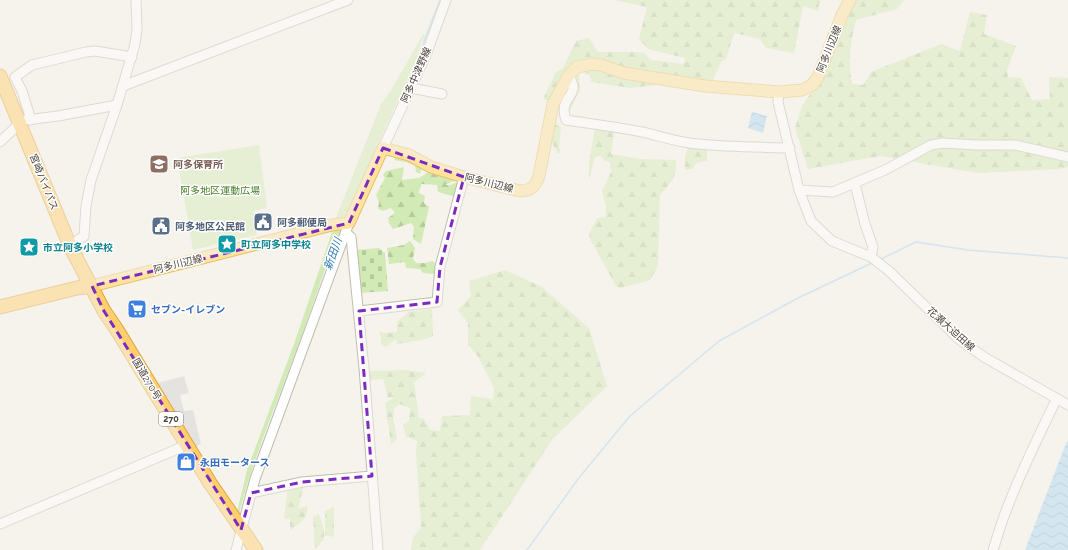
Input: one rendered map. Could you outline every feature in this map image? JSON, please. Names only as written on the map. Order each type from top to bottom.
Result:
[{"type":"highway","name":"宮崎バイパス","points":[[0,76],[23,122],[70,246],[92,286]]},
{"type":"highway","points":[[0,307],[76,288],[92,286]]},
{"type":"highway","name":"国道270号","points":[[92,286],[104,311],[187,445],[241,530],[256,550]]},
{"type":"main road","name":"阿多川辺線","points":[[383,148],[410,155],[431,168],[520,191],[529,190],[533,188],[539,176],[553,104],[569,75],[577,67],[592,64],[601,65],[624,73],[705,86],[778,92],[802,90],[812,85],[818,77],[842,15],[850,0]]},
{"type":"main road","points":[[346,226],[383,148]]},
{"type":"main road","name":"阿多川辺線","points":[[92,286],[346,226]]},
{"type":"street","points":[[70,246],[84,236],[86,206],[91,180],[132,57],[137,29],[136,0]]},
{"type":"street","points":[[123,86],[348,0]]},
{"type":"street","name":"阿多中津野線","points":[[383,148],[426,54],[446,0]]},
{"type":"street","points":[[23,122],[22,91],[15,77],[32,65],[95,51],[132,57]]},
{"type":"street","points":[[569,75],[574,86],[573,90],[566,99],[564,107],[566,120],[594,125],[607,125],[693,144],[790,148]]},
{"type":"street","points":[[410,88],[442,94]]},
{"type":"street","name":"花瀬大迫田線","points":[[778,92],[778,102],[800,190],[811,221],[816,227],[832,240],[871,257],[889,271],[971,349],[1062,401]]},
{"type":"street","points":[[0,142],[23,122],[117,105]]},
{"type":"street","points":[[800,190],[832,192],[855,184],[931,145],[944,142],[976,145],[1016,144],[1068,157]]},
{"type":"street","points":[[359,311],[437,302],[440,267],[464,177]]},
{"type":"street","points":[[855,184],[864,224],[873,247],[871,257]]},
{"type":"street","points":[[236,550],[251,492],[340,248],[346,226]]},
{"type":"street","points":[[346,226],[351,236],[359,311],[378,550]]},
{"type":"street","points":[[993,550],[1007,506],[1032,449],[1054,404],[1062,401]]},
{"type":"street","points":[[0,524],[187,445]]},
{"type":"street","points":[[251,492],[302,482],[372,476]]},
{"type":"highlighted area","points":[[383,148],[464,177],[440,267],[437,302],[359,311],[372,476],[302,482],[251,493],[241,530],[104,311],[92,286],[349,223]]},
{"type":"green space","points":[[614,0],[820,0],[818,11],[803,6],[794,53],[766,48],[760,39],[734,33],[726,59],[721,62],[712,82],[665,84],[630,88],[591,82],[590,74],[579,73],[580,90],[570,111],[570,115],[578,117],[578,119],[567,117],[572,75],[551,101],[543,99],[556,72],[563,68],[576,41],[589,38],[598,52],[644,53],[651,60],[684,64],[685,58],[648,49],[639,39],[647,7]]},
{"type":"green space","points":[[854,0],[904,0],[897,9],[856,20],[850,52],[852,84],[863,85],[871,72],[941,44],[960,51],[970,12],[987,15],[984,34],[1016,46],[1007,71],[1008,77],[1021,78],[1032,100],[1050,99],[1049,77],[1068,78],[1068,167],[1060,169],[977,173],[880,156],[808,169],[795,128],[802,106],[828,67]]},
{"type":"green space","points":[[423,34],[425,35],[419,54],[344,219],[335,220],[381,104],[390,92]]},
{"type":"green space","points":[[553,123],[561,127],[559,147],[561,152],[558,154],[550,139]]},
{"type":"green space","points":[[595,128],[614,132],[611,154],[640,159],[676,160],[675,175],[660,195],[658,266],[650,280],[620,288],[616,286],[590,239],[589,234],[597,218],[606,217],[606,206],[602,191],[611,172],[610,162],[605,161],[601,156],[595,157],[589,179],[589,163]]},
{"type":"green space","name":"阿多地区運動広場","points":[[259,145],[267,208],[253,211],[257,235],[193,250],[177,158]]},
{"type":"green space","points":[[688,148],[707,148],[707,161],[696,163],[693,169],[685,170],[685,156]]},
{"type":"green space","points":[[397,153],[422,166],[420,174],[416,172],[415,165],[394,160]]},
{"type":"green space","points":[[404,167],[402,180],[419,178],[430,171],[456,180],[445,185],[450,185],[461,181],[456,197],[438,192],[437,185],[421,184],[419,193],[425,196],[424,203],[429,207],[421,244],[413,239],[414,227],[411,223],[393,229],[388,218],[395,213],[391,208],[383,211],[378,209],[379,202],[376,195],[385,178],[383,175],[386,171]]},
{"type":"green space","points":[[335,228],[342,228],[334,244],[298,347],[263,437],[239,514],[237,512],[247,470],[294,344],[332,232]]},
{"type":"green space","points":[[410,241],[415,248],[413,259],[416,263],[432,261],[438,265],[437,270],[432,274],[423,273],[420,269],[406,268],[405,262],[389,264],[387,248],[404,245]]},
{"type":"green space","points":[[379,248],[385,253],[388,291],[359,293],[355,250]]},
{"type":"green space","points":[[505,270],[542,287],[589,328],[607,386],[552,440],[480,550],[411,550],[413,538],[421,527],[416,453],[417,441],[406,437],[403,425],[409,421],[410,408],[399,404],[394,409],[393,417],[397,439],[391,444],[385,403],[395,397],[388,398],[383,379],[372,380],[369,384],[367,371],[405,370],[426,373],[414,382],[419,418],[424,419],[430,430],[440,431],[442,416],[470,415],[471,396],[493,399],[494,388],[479,358],[468,344],[468,323],[458,310],[471,296],[469,281]]},
{"type":"green space","points":[[432,309],[433,336],[422,340],[397,344],[396,339],[386,347],[381,344],[379,331],[384,333],[397,332],[397,322],[408,312]]},
{"type":"green space","points":[[304,485],[298,509],[307,506],[306,514],[303,520],[290,530],[290,519],[284,518],[288,488]]},
{"type":"green space","points":[[334,507],[334,537],[325,535],[325,511]]},
{"type":"green space","points":[[319,514],[324,531],[324,539],[315,550],[313,516]]},
{"type":"shaded area","points":[[184,376],[189,393],[180,395],[184,411],[193,410],[201,444],[196,446],[158,383]]},
{"type":"water","points":[[752,112],[767,116],[763,133],[748,128]]},
{"type":"water","points":[[1068,440],[1068,550],[1025,550],[1065,446]]},
{"type":"waterway","name":"新田川","points":[[403,95],[421,55],[424,41],[440,0]]},
{"type":"waterway","name":"新田川","points":[[316,301],[342,229]]},
{"type":"waterway","points":[[881,259],[916,242],[968,250],[1068,258]]},
{"type":"waterway","points":[[527,550],[578,479],[630,416],[719,341],[798,298],[872,263]]},
{"type":"waterway","name":"新田川","points":[[255,466],[287,378]]},
{"type":"waterway","name":"新田川","points":[[244,504],[247,493]]},
{"type":"place","name":"阿多保育所","points":[[159,164]]},
{"type":"place","name":"阿多郵便局","points":[[263,222]]},
{"type":"place","name":"阿多地区公民館","points":[[161,226]]},
{"type":"place","name":"町立阿多中学校","points":[[227,244]]},
{"type":"place","name":"市立阿多小学校","points":[[29,247]]},
{"type":"place","name":"セブン-イレブン","points":[[137,309]]},
{"type":"place","name":"永田モータース","points":[[186,462]]}]
